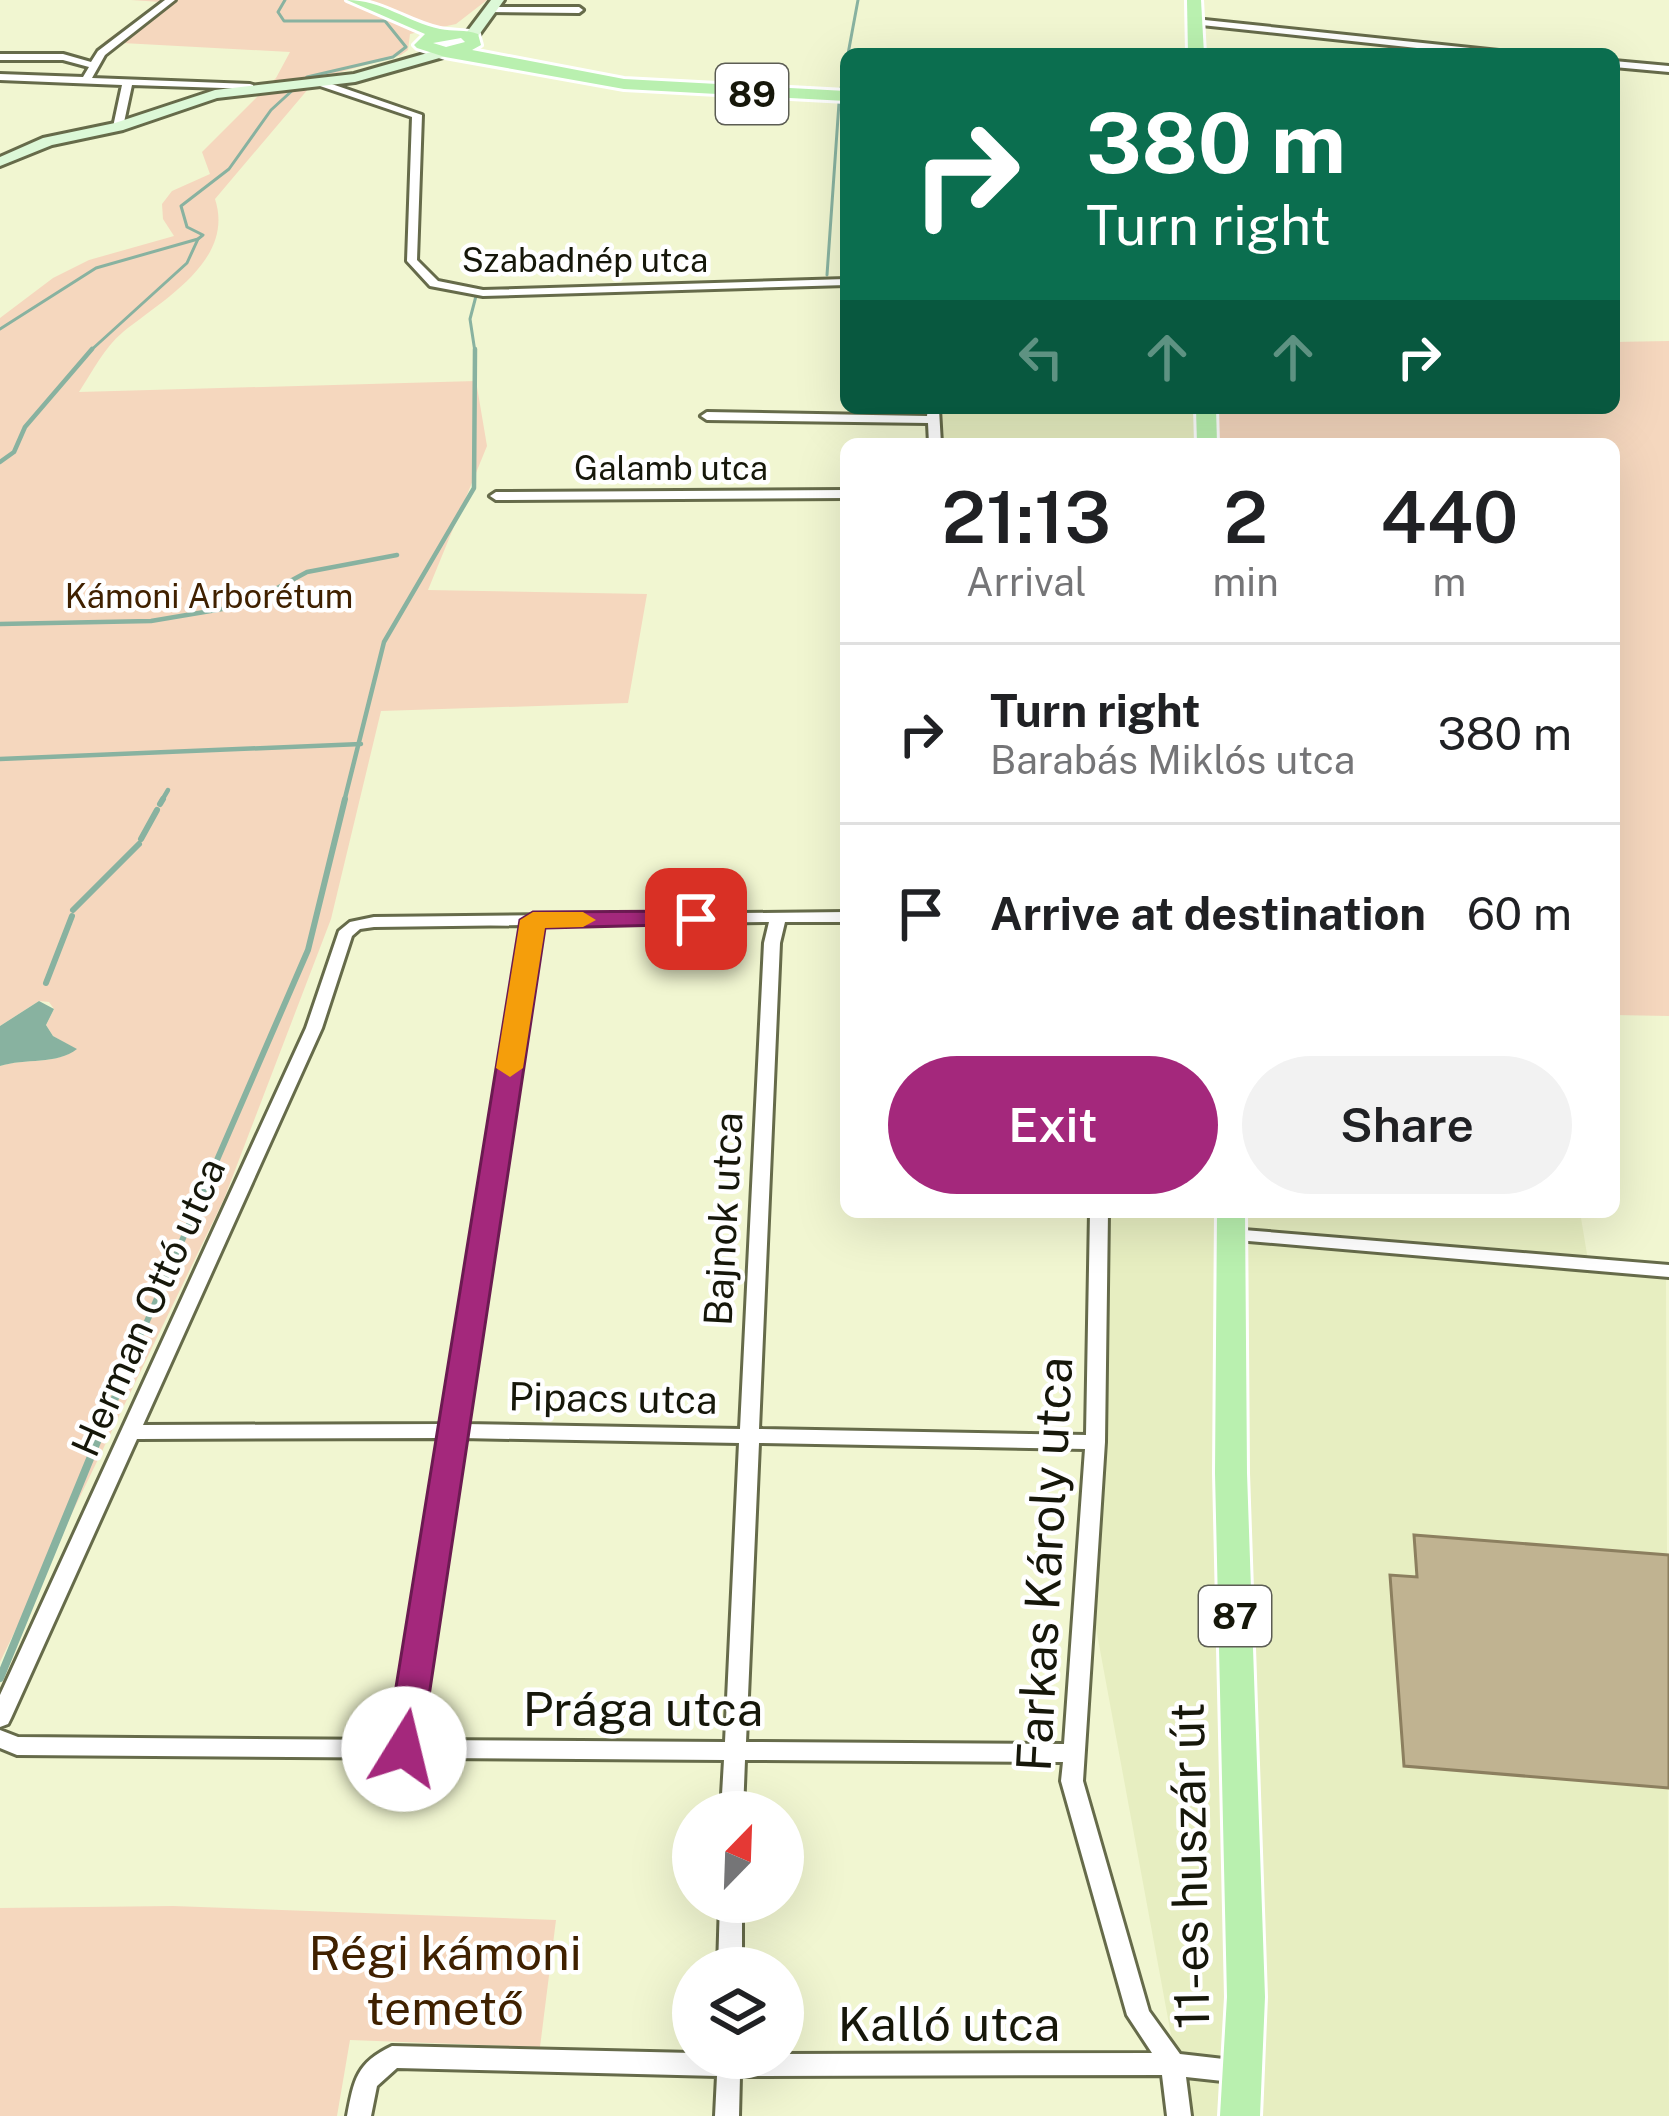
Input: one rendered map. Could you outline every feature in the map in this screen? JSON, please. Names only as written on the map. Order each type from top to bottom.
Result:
[{"type":"main road","name":"89","points":[[354,0],[404,22],[472,40],[514,63]]},
{"type":"main road","points":[[1194,0],[1196,48]]},
{"type":"main road","points":[[395,66],[423,44],[494,5]]},
{"type":"main road","points":[[0,162],[48,141],[118,127],[213,89],[352,85],[472,40],[494,5]]},
{"type":"main road","name":"89","points":[[404,22],[423,44],[657,88],[840,96]]},
{"type":"main road","name":"11-es huszár út","points":[[1231,1223],[1231,1473],[1246,1996],[1242,2097]]},
{"type":"street","points":[[87,80],[100,52],[171,0]]},
{"type":"street","points":[[494,5],[579,10]]},
{"type":"street","points":[[1195,22],[1442,48]]},
{"type":"street","points":[[0,57],[63,57],[94,66]]},
{"type":"street","points":[[1620,64],[1669,68]]},
{"type":"street","points":[[0,77],[213,89]]},
{"type":"street","points":[[118,127],[128,85]]},
{"type":"street","name":"Szabadnép utca","points":[[352,85],[410,111],[419,120],[412,260],[417,272],[434,284],[465,292],[514,293],[840,282]]},
{"type":"street","points":[[707,416],[934,414]]},
{"type":"street","name":"Galamb utca","points":[[496,496],[840,494]]},
{"type":"street","points":[[404,1749],[533,920],[840,917]]},
{"type":"street","name":"Bajnok utca","points":[[732,1791],[772,943],[778,918]]},
{"type":"street","name":"Herman Ottó utca","points":[[0,1718],[314,1028],[345,934],[355,925],[533,920]]},
{"type":"street","name":"Farkas Károly utca","points":[[1099,1218],[1095,1442],[1071,1753],[1078,1814],[1139,2015],[1173,2064],[1179,2116]]},
{"type":"street","points":[[1231,1223],[1669,1270]]},
{"type":"street","name":"Pipacs utca","points":[[130,1432],[452,1431],[1095,1442]]},
{"type":"street","name":"Prága utca","points":[[0,1739],[17,1746],[1071,1753]]},
{"type":"street","name":"Kalló utca","points":[[358,2116],[372,2069],[392,2057],[672,2061]]},
{"type":"street","name":"Kalló utca","points":[[804,2062],[1173,2064],[1242,2097]]},
{"type":"street","points":[[727,2116],[728,2079]]},
{"type":"shaded area","points":[[929,414],[1213,414],[1214,438],[927,438]]},
{"type":"shaded area","points":[[39,1001],[54,1009],[46,1025],[53,1036],[77,1049],[60,1057],[0,1066],[0,1026]]},
{"type":"shaded area","points":[[1107,1218],[1581,1218],[1590,1272],[1666,1279],[1669,2116],[1186,2116],[1093,1612]]},
{"type":"green space","name":"Kámoni Arborétum","points":[[131,0],[487,0],[456,24],[410,34],[408,50],[401,55],[330,75],[309,88],[215,199],[215,241],[205,259],[175,292],[116,338],[79,392],[476,381],[487,446],[428,590],[647,594],[628,703],[381,711],[331,919],[224,1199],[0,1662],[0,1066],[59,1057],[76,1049],[53,1036],[46,1025],[54,1009],[49,1002],[39,1001],[0,1026],[0,318],[53,278],[89,260],[174,236],[163,219],[162,204],[172,191],[210,174],[202,152],[276,78],[290,52],[104,42],[161,2]]},
{"type":"green space","points":[[1669,341],[1669,1016],[1620,1015],[1620,438],[1214,438],[1213,414],[1620,414],[1620,342]]},
{"type":"green space","name":"Régi kámoni temető","points":[[173,1906],[556,1920],[540,2047],[350,2040],[337,2116],[0,2116],[0,1908]]},
{"type":"building","points":[[1414,1535],[1669,1555],[1669,1788],[1404,1766],[1390,1575],[1417,1577]]},
{"type":"waterway","points":[[198,239],[203,235],[187,227],[181,206],[229,169],[271,110],[307,77],[393,57],[406,47],[385,21],[284,21],[278,12],[285,0]]},
{"type":"waterway","points":[[849,48],[858,0]]},
{"type":"waterway","points":[[827,275],[839,103]]},
{"type":"waterway","points":[[0,329],[96,268],[198,239]]},
{"type":"waterway","points":[[91,350],[187,263],[198,239]]},
{"type":"waterway","points":[[475,352],[470,319],[476,296]]},
{"type":"waterway","points":[[0,462],[14,452],[25,427],[91,350]]},
{"type":"waterway","points":[[358,744],[384,642],[474,488],[475,352]]},
{"type":"waterway","points":[[0,624],[151,621],[246,605],[307,572],[397,555]]},
{"type":"waterway","points":[[0,759],[358,744]]},
{"type":"waterway","points":[[344,802],[358,744]]},
{"type":"waterway","points":[[161,802],[168,790]]},
{"type":"waterway","points":[[160,804],[163,799]]},
{"type":"waterway","points":[[122,1379],[308,950],[345,799]]},
{"type":"waterway","points":[[141,839],[157,810]]},
{"type":"waterway","points":[[73,910],[139,844]]},
{"type":"waterway","points":[[46,983],[72,916]]},
{"type":"waterway","points":[[0,1678],[124,1376]]},
{"type":"slow traffic","points":[[510,1068],[533,920],[583,920]]},
{"type":"route","points":[[404,1749],[533,920],[696,919]]}]
